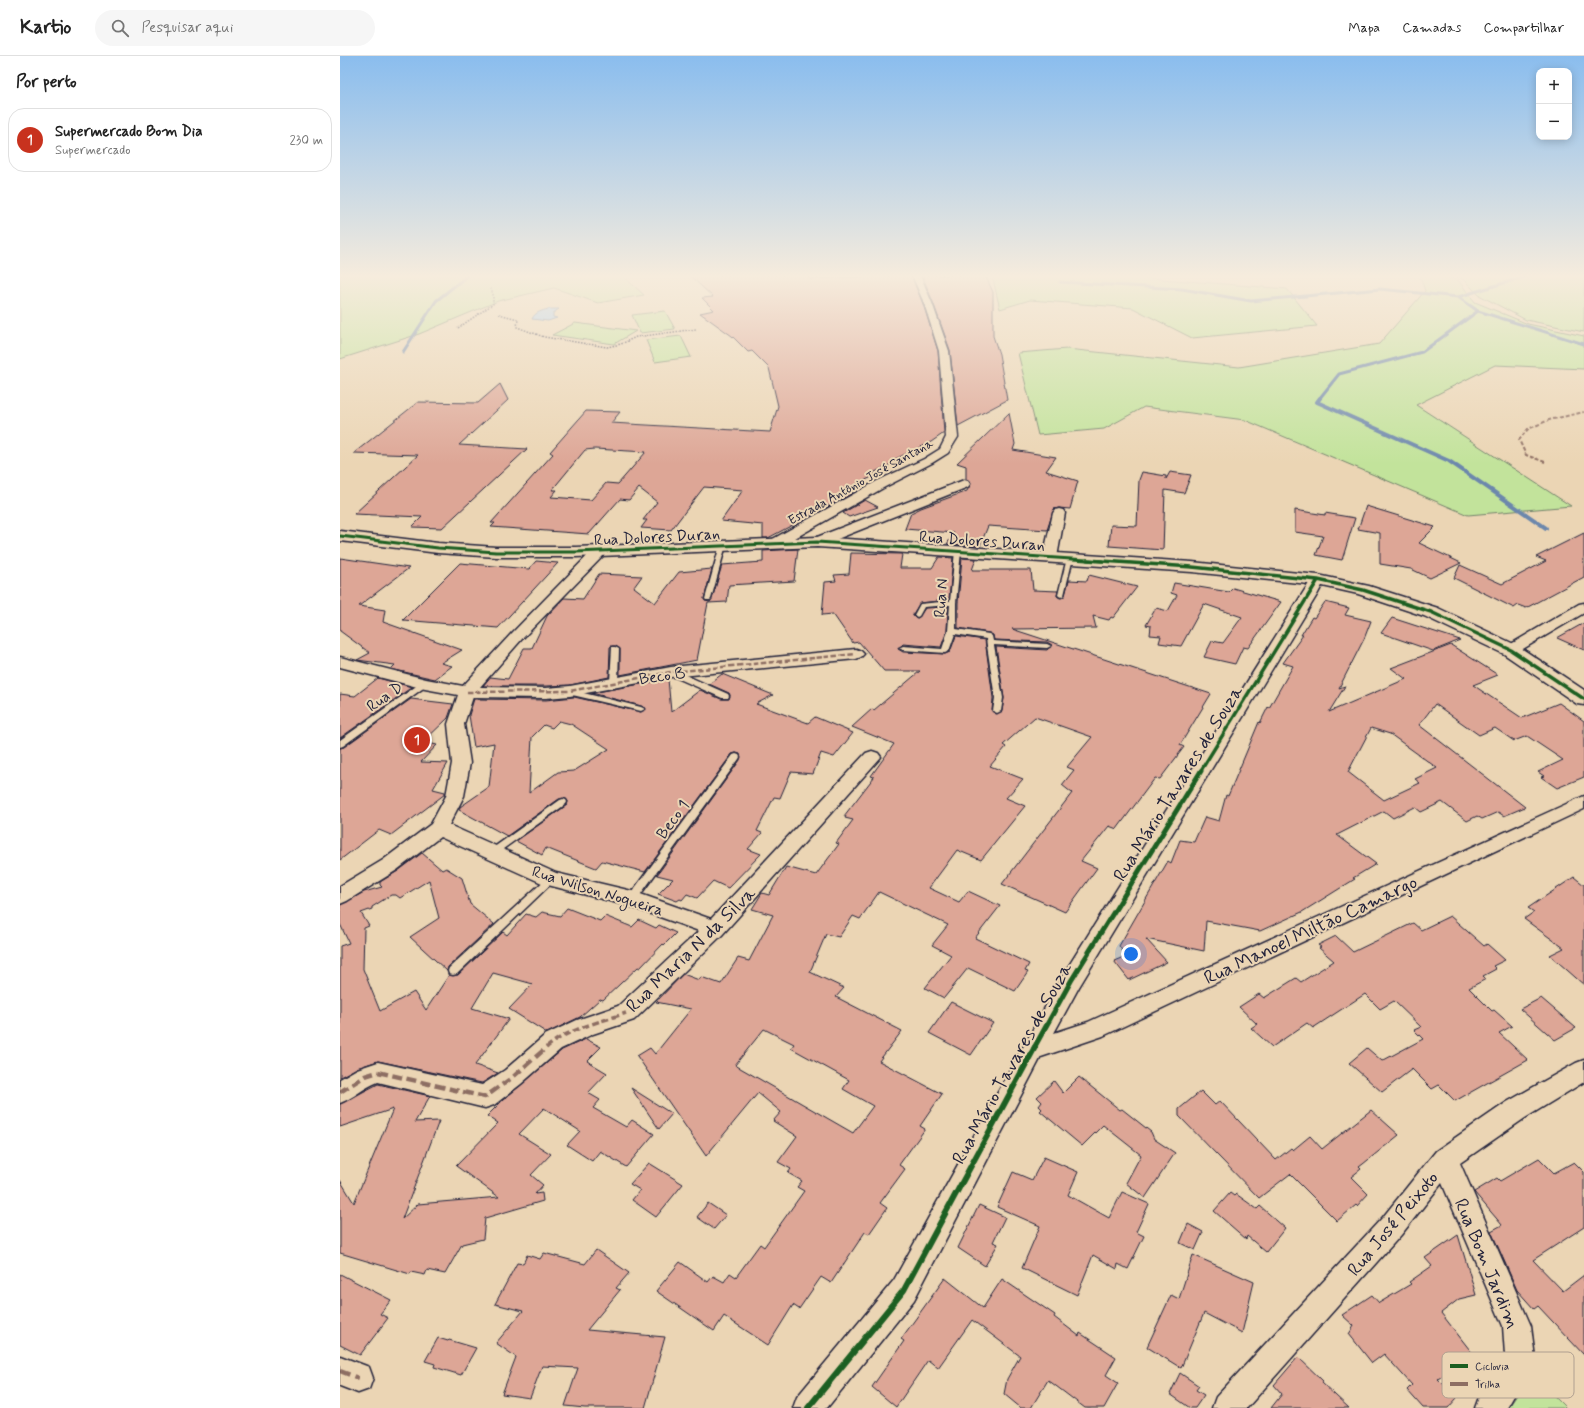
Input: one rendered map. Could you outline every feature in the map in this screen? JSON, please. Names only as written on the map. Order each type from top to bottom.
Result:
[{"type":"street","name":"Estrada Antônio José Santana","points":[[776,542],[944,451],[952,438],[944,351],[940,338]]},
{"type":"street","points":[[817,542],[964,484]]},
{"type":"street","points":[[1050,557],[1059,513]]},
{"type":"street","name":"Rua Dolores Duran","points":[[343,536],[456,551],[498,552],[600,551],[776,542],[817,542],[1192,567],[1318,580],[1363,590],[1431,612],[1511,650],[1584,700]]},
{"type":"street","points":[[340,896],[390,865],[438,828],[455,796],[461,763],[456,724],[467,692],[517,636],[600,551]]},
{"type":"street","name":"Rua Mário Tavares de Souza","points":[[808,1408],[904,1290],[1071,982],[1318,580]]},
{"type":"street","points":[[1511,650],[1584,607]]},
{"type":"street","name":"Beco B","points":[[340,662],[425,684],[467,692],[570,691],[671,672],[856,654]]},
{"type":"street","name":"Rua Maria N da Silva","points":[[340,1092],[365,1076],[378,1072],[485,1097],[513,1077],[553,1042],[585,1027],[626,1013],[715,929],[872,757]]},
{"type":"street","name":"Rua Manoel Miltão Camargo","points":[[1033,1050],[1095,1029],[1584,802]]},
{"type":"street","name":"Rua Wilson Nogueira","points":[[438,828],[552,879],[632,900],[715,929]]},
{"type":"street","name":"Rua José Peixoto","points":[[1227,1408],[1392,1226],[1445,1159],[1516,1110],[1584,1070]]},
{"type":"street","name":"Rua Bom Jardim","points":[[1445,1159],[1517,1326],[1519,1352]]},
{"type":"street","name":"Rua Bom Jardim","points":[[1490,1408],[1496,1398]]},
{"type":"lane","points":[[708,599],[723,545]]},
{"type":"lane","name":"Rua N","points":[[958,551],[952,631],[986,636],[991,643]]},
{"type":"lane","points":[[1061,595],[1070,558]]},
{"type":"lane","points":[[917,615],[922,604],[953,603]]},
{"type":"lane","points":[[903,648],[945,651],[952,631]]},
{"type":"lane","points":[[997,711],[999,698],[991,643],[1047,646]]},
{"type":"lane","points":[[614,682],[615,649]]},
{"type":"lane","points":[[671,672],[725,696]]},
{"type":"lane","name":"Rua D","points":[[340,744],[425,684]]},
{"type":"lane","points":[[570,691],[641,709]]},
{"type":"lane","name":"Beco 1","points":[[632,900],[736,756]]},
{"type":"lane","points":[[493,852],[563,802]]},
{"type":"lane","points":[[453,971],[552,879]]},
{"type":"path","points":[[551,338],[607,347],[621,344],[634,338]]},
{"type":"green space","points":[[340,338],[406,338],[340,359]]},
{"type":"green space","points":[[573,338],[624,338],[614,344]]},
{"type":"green space","points":[[682,338],[691,357],[655,362],[646,340]]},
{"type":"green space","points":[[1384,338],[1584,338],[1584,369],[1495,365],[1416,405],[1571,506],[1468,515],[1245,420],[1144,407],[1104,429],[1038,435],[1018,353],[1067,349],[1239,367],[1379,344]]},
{"type":"green space","points":[[1515,1398],[1556,1398],[1566,1408],[1508,1408]]},
{"type":"building","points":[[734,338],[934,338],[938,351],[944,433],[931,442],[891,461],[895,462],[873,473],[876,475],[847,489],[853,493],[768,538],[763,538],[763,525],[721,521],[743,490],[704,487],[671,530],[641,528],[647,520],[643,520],[657,502],[639,488],[629,500],[620,499],[589,534],[491,527],[495,523],[491,523],[553,454],[550,452],[586,411],[620,412],[611,423],[770,432],[778,406],[769,368],[752,351],[748,352]],"holes":[[[595,449],[646,452],[618,484],[606,483],[591,500],[551,497],[557,490],[552,490],[585,450]]]},
{"type":"building","points":[[946,338],[994,338],[999,354],[1007,400],[958,426],[950,350]]},
{"type":"building","points":[[500,384],[508,400],[459,445],[527,449],[442,528],[412,527],[422,517],[354,514],[418,455],[354,453],[418,402],[478,403]]},
{"type":"building","points":[[1009,413],[1015,444],[1013,450],[1056,457],[1046,471],[1078,481],[1070,509],[1054,509],[1047,530],[988,526],[980,546],[947,544],[954,533],[905,529],[911,513],[967,491],[971,483],[966,479],[966,466],[957,463]]},
{"type":"building","points":[[1142,472],[1166,476],[1166,479],[1170,472],[1191,475],[1184,493],[1165,490],[1163,550],[1109,546],[1111,525],[1137,526],[1139,480]]},
{"type":"building","points":[[865,500],[878,507],[849,517],[843,513]]},
{"type":"building","points":[[1366,506],[1435,527],[1419,543],[1461,563],[1430,578],[1411,569],[1380,564],[1380,533],[1358,529]]},
{"type":"building","points":[[1295,510],[1355,518],[1342,560],[1316,555],[1323,536],[1295,532]]},
{"type":"building","points":[[1584,533],[1584,577],[1526,608],[1518,605],[1514,608],[1454,578],[1460,565],[1502,584],[1546,561],[1536,557]]},
{"type":"building","points":[[798,549],[794,581],[729,585],[727,602],[708,603],[697,660],[620,675],[620,649],[616,646],[612,646],[610,647],[609,677],[570,685],[483,686],[490,677],[508,679],[524,648],[532,648],[547,616],[564,598],[583,599],[599,574],[642,576],[634,587],[655,603],[679,572],[712,569],[704,599],[705,601],[710,602],[722,565],[763,562],[763,551]]},
{"type":"building","points":[[851,553],[902,554],[900,568],[932,568],[939,557],[953,558],[949,600],[920,603],[913,614],[913,616],[918,618],[925,608],[948,607],[947,631],[941,647],[903,644],[898,649],[903,652],[945,654],[950,652],[956,636],[985,640],[993,698],[992,711],[996,714],[1002,711],[1004,698],[996,647],[1047,650],[1052,645],[1047,642],[994,640],[993,635],[989,633],[958,628],[958,603],[962,558],[976,559],[972,570],[1031,570],[1033,590],[1058,591],[1057,596],[1060,598],[1065,595],[1069,580],[1087,581],[1089,575],[1137,587],[1113,618],[1111,617],[1109,620],[1093,616],[1096,628],[1012,629],[1211,694],[1180,745],[1184,747],[1160,779],[1155,778],[1117,829],[1109,826],[1081,861],[1097,868],[1065,912],[1002,884],[1072,793],[1062,785],[1074,770],[1067,767],[1092,737],[1035,717],[1003,745],[1006,747],[990,766],[1023,779],[1006,798],[1025,806],[981,860],[957,850],[929,888],[959,902],[968,891],[1000,906],[975,938],[1029,964],[1025,971],[1028,972],[1015,991],[968,968],[944,998],[925,988],[951,955],[932,945],[948,925],[879,892],[860,919],[853,916],[839,937],[826,934],[810,972],[844,988],[836,997],[902,1031],[879,1061],[942,1094],[920,1126],[925,1129],[899,1165],[905,1169],[880,1203],[887,1208],[869,1234],[865,1232],[831,1283],[821,1277],[799,1309],[793,1305],[768,1345],[724,1316],[714,1331],[656,1291],[680,1262],[708,1282],[713,1276],[724,1282],[730,1273],[736,1277],[760,1244],[764,1247],[804,1191],[797,1187],[802,1181],[788,1173],[791,1169],[778,1162],[797,1136],[773,1121],[781,1112],[758,1093],[706,1156],[637,1056],[650,1048],[655,1054],[691,1009],[656,1002],[683,974],[699,980],[701,977],[721,984],[738,958],[749,961],[773,915],[752,909],[762,893],[769,895],[786,867],[816,875],[839,844],[836,843],[853,820],[845,818],[846,816],[844,816],[874,777],[871,776],[894,744],[852,727],[920,671],[884,671],[859,642],[853,643],[833,614],[822,615],[825,582],[836,581],[834,575],[849,574]],"holes":[[[764,1029],[794,1044],[791,1048],[849,1080],[843,1089],[873,1106],[853,1133],[735,1065]]]},
{"type":"building","points":[[340,558],[409,568],[359,606],[385,610],[383,622],[462,650],[441,663],[452,666],[435,679],[391,669],[395,665],[357,660],[370,653],[340,631]]},
{"type":"building","points":[[536,561],[558,563],[498,628],[403,620],[460,563],[529,569]]},
{"type":"building","points":[[1174,583],[1229,592],[1233,588],[1281,602],[1248,648],[1243,647],[1235,664],[1204,657],[1212,641],[1223,643],[1242,617],[1204,604],[1181,646],[1159,643],[1161,636],[1150,635],[1151,626],[1146,625],[1156,608],[1168,611],[1177,595],[1171,593]]},
{"type":"building","points":[[1325,602],[1349,608],[1345,615],[1371,621],[1364,639],[1339,688],[1345,686],[1329,712],[1406,679],[1391,668],[1451,645],[1498,675],[1473,685],[1522,718],[1559,703],[1584,721],[1584,777],[1557,788],[1541,777],[1544,776],[1538,772],[1563,760],[1527,736],[1514,741],[1495,728],[1479,735],[1435,704],[1419,725],[1525,807],[1504,816],[1498,812],[1482,819],[1477,816],[1467,821],[1442,802],[1421,812],[1415,807],[1393,818],[1384,811],[1337,835],[1376,864],[1353,878],[1355,879],[1302,912],[1260,931],[1206,921],[1204,951],[1146,939],[1167,962],[1129,980],[1114,961],[1126,956],[1119,946],[1168,861],[1171,863],[1180,840],[1194,842],[1205,817],[1219,821],[1226,795],[1228,796],[1259,722],[1260,723],[1293,666],[1283,663],[1303,635],[1301,635],[1312,617],[1314,618]],"holes":[[[1371,728],[1390,734],[1437,768],[1415,779],[1420,783],[1384,800],[1348,772]]]},
{"type":"building","points":[[1392,618],[1460,640],[1433,651],[1381,633]]},
{"type":"building","points":[[1584,623],[1584,650],[1557,638]]},
{"type":"building","points":[[722,674],[773,695],[756,704],[808,723],[815,717],[853,733],[834,757],[821,753],[813,774],[791,772],[780,798],[774,797],[757,831],[762,833],[748,849],[761,854],[728,888],[713,881],[697,898],[687,894],[682,900],[680,899],[677,901],[658,894],[673,879],[657,875],[740,760],[740,754],[732,754],[645,872],[602,861],[596,868],[546,848],[542,855],[516,841],[567,805],[568,801],[566,799],[559,799],[507,836],[459,810],[460,807],[489,787],[494,743],[474,747],[469,715],[474,699],[546,700],[574,697],[641,712],[646,708],[592,693],[668,679],[671,712],[700,690],[721,699],[729,699],[729,693],[709,684]],"holes":[[[559,721],[571,724],[609,749],[574,771],[558,772],[529,793],[532,737],[544,725],[552,728]]]},
{"type":"building","points":[[378,678],[412,687],[340,738],[340,694],[355,696]]},
{"type":"building","points":[[411,699],[453,704],[448,718],[423,742],[437,745],[421,762],[448,763],[433,789],[445,792],[445,794],[391,835],[379,830],[340,860],[340,748],[344,747]]},
{"type":"building","points":[[422,853],[442,870],[446,868],[462,878],[470,904],[494,924],[448,967],[447,971],[410,937],[439,918],[429,880],[400,898],[396,895],[391,895],[372,907],[372,909],[361,913],[369,926],[364,928],[363,969],[380,1011],[414,992],[426,1010],[449,975],[458,975],[503,932],[507,935],[526,914],[536,917],[542,912],[560,916],[567,908],[600,921],[605,916],[632,927],[639,920],[656,928],[659,925],[676,933],[640,968],[638,967],[603,1000],[600,999],[580,1017],[547,1033],[509,1009],[533,984],[493,973],[472,1008],[509,1019],[475,1065],[498,1073],[482,1083],[378,1061],[357,1068],[340,1077],[340,946],[349,943],[340,924],[340,905],[364,892],[382,887],[380,882]]},
{"type":"building","points":[[1574,877],[1584,885],[1584,985],[1550,955],[1564,948],[1524,919],[1534,912],[1528,908]]},
{"type":"building","points":[[1450,916],[1484,946],[1487,944],[1505,960],[1493,966],[1496,969],[1483,976],[1486,979],[1469,988],[1492,1011],[1494,1010],[1512,1026],[1499,1033],[1528,1060],[1455,1101],[1439,1085],[1432,1089],[1412,1069],[1382,1092],[1349,1063],[1367,1048],[1382,1061],[1423,1039],[1414,1030],[1421,1027],[1394,1001],[1380,1009],[1365,994],[1313,1028],[1307,1023],[1272,1047],[1251,1028],[1257,1024],[1239,1007],[1259,994],[1264,998],[1296,978],[1301,982],[1334,961],[1319,948],[1321,947],[1318,945],[1336,936],[1353,952],[1413,923],[1421,930]]},
{"type":"building","points":[[1541,998],[1576,1028],[1555,1040],[1520,1009]]},
{"type":"building","points":[[951,1002],[993,1023],[971,1055],[929,1033]]},
{"type":"building","points":[[586,1039],[601,1047],[587,1061],[607,1073],[588,1093],[600,1100],[593,1108],[626,1127],[632,1120],[654,1134],[626,1167],[600,1151],[592,1161],[567,1145],[580,1131],[544,1108],[519,1134],[551,1154],[531,1175],[543,1185],[535,1194],[542,1193],[543,1201],[485,1218],[483,1239],[462,1244],[445,1274],[427,1270],[425,1275],[411,1272],[410,1274],[340,1253],[340,1180],[354,1203],[393,1109],[340,1127],[340,1104],[378,1084],[430,1096],[415,1122],[439,1121],[402,1219],[418,1204],[499,1197],[456,1166],[498,1123],[487,1116],[503,1100],[562,1050]]},
{"type":"building","points":[[1079,1077],[1120,1110],[1122,1109],[1151,1132],[1154,1139],[1175,1153],[1145,1198],[1126,1183],[1141,1155],[1103,1125],[1082,1146],[1040,1111],[1042,1109],[1039,1106],[1042,1102],[1037,1097],[1054,1081],[1063,1093]]},
{"type":"building","points":[[631,1088],[672,1114],[659,1129]]},
{"type":"building","points":[[1201,1091],[1215,1105],[1220,1101],[1276,1160],[1291,1148],[1293,1150],[1310,1136],[1322,1149],[1371,1110],[1399,1135],[1359,1167],[1361,1169],[1351,1177],[1368,1194],[1357,1206],[1356,1205],[1337,1221],[1290,1174],[1259,1198],[1179,1116],[1179,1109]]},
{"type":"building","points":[[1044,1157],[1078,1172],[1068,1195],[1109,1218],[1122,1192],[1149,1204],[1136,1232],[1144,1236],[1128,1269],[1118,1264],[1117,1269],[1093,1255],[1077,1295],[1022,1268],[1040,1226],[997,1207],[1013,1172],[1032,1180]]},
{"type":"building","points":[[1539,1158],[1554,1173],[1574,1162],[1584,1172],[1584,1227],[1533,1260],[1563,1291],[1584,1275],[1584,1355],[1538,1306],[1534,1309],[1517,1290],[1491,1231],[1502,1225],[1474,1192],[1497,1178],[1500,1181]]},
{"type":"building","points":[[649,1163],[683,1184],[656,1217],[632,1200],[640,1190],[630,1184]]},
{"type":"building","points":[[1230,1193],[1234,1196],[1236,1194],[1257,1209],[1260,1206],[1285,1228],[1266,1252],[1247,1236],[1246,1239],[1214,1211]]},
{"type":"building","points":[[708,1203],[726,1215],[714,1229],[697,1217]]},
{"type":"building","points":[[979,1205],[1005,1217],[993,1242],[998,1244],[985,1266],[958,1248]]},
{"type":"building","points":[[1188,1224],[1203,1232],[1195,1250],[1180,1243]]},
{"type":"building","points":[[1458,1235],[1476,1295],[1459,1299],[1441,1313],[1471,1352],[1442,1352],[1442,1376],[1438,1379],[1442,1383],[1442,1398],[1457,1398],[1448,1408],[1423,1408],[1407,1390],[1412,1385],[1384,1354],[1372,1363],[1349,1334],[1354,1326],[1342,1315],[1372,1295],[1379,1303],[1411,1284],[1409,1282],[1432,1266],[1425,1258]]},
{"type":"building","points":[[596,1250],[629,1273],[616,1288],[620,1290],[587,1330],[665,1337],[645,1408],[585,1408],[565,1406],[578,1368],[542,1366],[530,1398],[502,1394],[516,1357],[496,1343],[523,1311],[495,1304],[517,1263],[523,1264],[527,1255],[540,1259],[544,1253],[585,1264]]},
{"type":"building","points":[[1193,1255],[1254,1282],[1242,1333],[1204,1313],[1181,1368],[1147,1347],[1171,1295],[1179,1299]]},
{"type":"building","points":[[340,1274],[391,1300],[380,1314],[388,1318],[360,1355],[340,1345]]},
{"type":"building","points":[[945,1278],[983,1308],[1002,1279],[1055,1315],[1054,1317],[1079,1336],[1080,1333],[1116,1357],[1106,1375],[1118,1383],[1104,1408],[1085,1408],[1048,1380],[1031,1408],[1021,1408],[1004,1394],[1007,1379],[1020,1356],[972,1320],[938,1368],[928,1360],[896,1407],[872,1387],[904,1341],[901,1339]]},
{"type":"building","points":[[438,1338],[476,1348],[461,1375],[434,1367],[435,1364],[425,1361]]},
{"type":"building","points":[[1298,1357],[1323,1381],[1322,1383],[1349,1408],[1271,1408],[1282,1394],[1274,1385]]},
{"type":"building","points":[[1180,1373],[1199,1386],[1196,1390],[1204,1395],[1195,1408],[1190,1408],[1170,1394]]},
{"type":"waterway","points":[[403,352],[412,338]]},
{"type":"waterway","points":[[1319,399],[1339,374],[1422,352],[1441,338]]},
{"type":"waterway","points":[[1565,338],[1584,344]]},
{"type":"waterway","points":[[1320,398],[1317,402],[1449,461],[1546,528]]},
{"type":"marked path","points":[[1545,462],[1526,455],[1519,440],[1528,429],[1549,420],[1584,412]]},
{"type":"marked path","points":[[467,692],[570,691],[671,672],[856,654]]},
{"type":"marked path","points":[[340,1092],[365,1076],[378,1072],[485,1097],[513,1077],[553,1042],[585,1027],[626,1013]]},
{"type":"marked path","points":[[340,1371],[358,1378]]},
{"type":"cycle path","points":[[340,536],[438,548],[496,552],[576,552],[737,544],[817,542],[1192,567],[1318,580],[1363,590],[1431,612],[1511,650],[1584,699]]},
{"type":"cycle path","points":[[808,1408],[904,1290],[1071,981],[1318,580]]},
{"type":"place","name":"Supermercado Bom Dia","points":[[417,740]]}]
